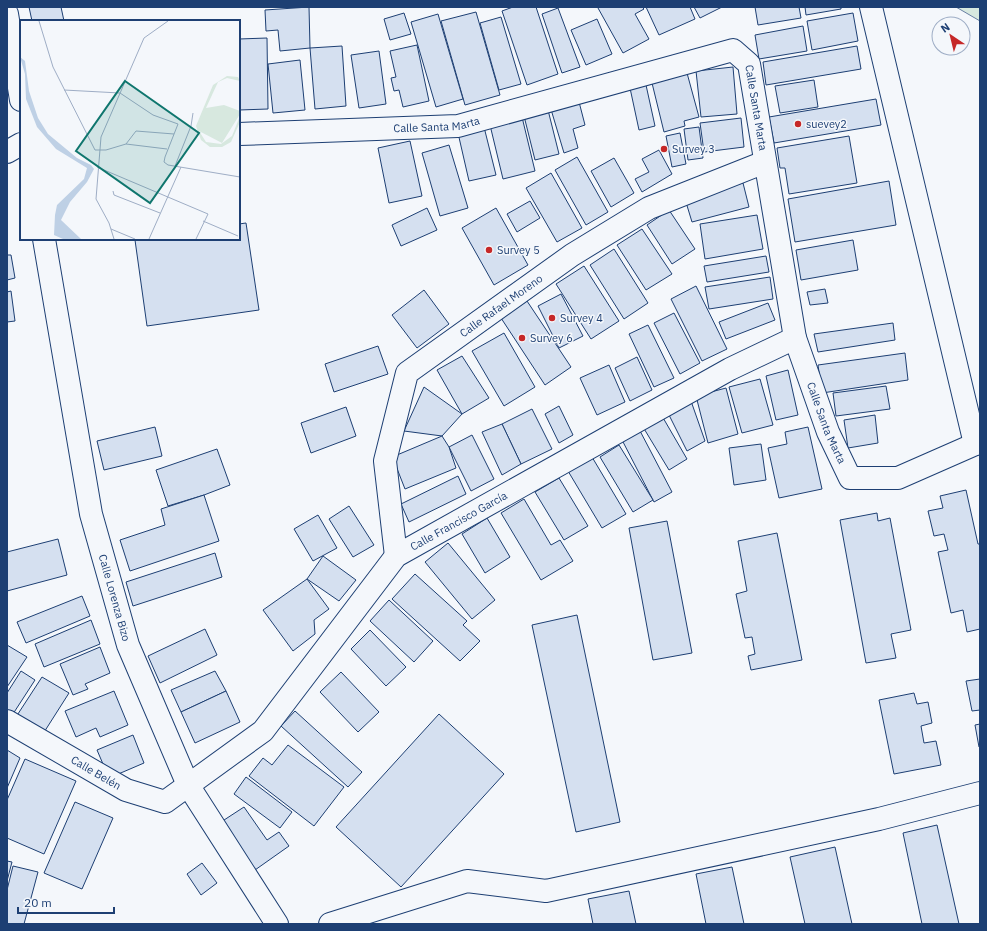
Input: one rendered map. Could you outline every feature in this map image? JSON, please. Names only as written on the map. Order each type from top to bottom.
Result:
[{"type":"street","points":[[871,7],[977,443]]},
{"type":"street","points":[[7,14],[20,94]]},
{"type":"street","name":"Calle Santa Marta","points":[[240,134],[458,126],[733,50],[749,64],[795,338],[828,432],[850,478],[898,478],[977,443]]},
{"type":"street","points":[[7,152],[20,145]]},
{"type":"street","name":"Calle Rafael Moreno","points":[[396,556],[385,461],[407,373],[572,255],[649,208],[765,162]]},
{"type":"street","name":"Calle Lorenza Bizo","points":[[44,240],[91,514],[128,645],[188,785],[278,924]]},
{"type":"street","name":"Calle Francisco García","points":[[188,785],[263,731],[396,556],[730,369],[795,338]]},
{"type":"street","name":"Calle Belén","points":[[7,721],[126,790],[165,802],[188,785]]},
{"type":"street","points":[[330,924],[467,882],[546,891],[879,819],[980,793]]},
{"type":"shaded area","points":[[956,7],[980,7],[980,21]]},
{"type":"building","points":[[29,7],[61,7],[64,20],[32,20]]},
{"type":"building","points":[[309,7],[310,48],[280,51],[278,30],[266,31],[265,10]]},
{"type":"building","points":[[513,7],[536,7],[558,74],[527,85],[502,11]]},
{"type":"building","points":[[642,7],[644,9],[635,14],[649,39],[623,53],[598,8]]},
{"type":"building","points":[[646,7],[690,7],[695,19],[659,35]]},
{"type":"building","points":[[694,7],[722,7],[700,18]]},
{"type":"building","points":[[755,7],[799,7],[801,18],[758,25]]},
{"type":"building","points":[[805,7],[841,7],[841,9],[806,15]]},
{"type":"building","points":[[558,8],[580,67],[562,73],[542,14]]},
{"type":"building","points":[[476,12],[500,95],[465,105],[441,21]]},
{"type":"building","points":[[404,13],[411,34],[390,40],[384,19]]},
{"type":"building","points":[[853,13],[858,41],[812,50],[807,21]]},
{"type":"building","points":[[438,14],[463,99],[436,107],[411,22]]},
{"type":"building","points":[[501,17],[521,84],[499,90],[480,23]]},
{"type":"building","points":[[597,19],[612,54],[586,65],[571,30]]},
{"type":"building","points":[[803,26],[807,51],[759,59],[755,35]]},
{"type":"building","points":[[267,38],[268,109],[240,110],[240,39]]},
{"type":"building","points":[[417,45],[429,101],[403,107],[399,90],[394,91],[391,78],[396,77],[390,51]]},
{"type":"building","points":[[342,46],[346,106],[315,109],[310,48]]},
{"type":"building","points":[[857,46],[861,69],[766,85],[763,62]]},
{"type":"building","points":[[379,51],[386,104],[359,108],[351,55]]},
{"type":"building","points":[[300,60],[305,110],[273,113],[268,64]]},
{"type":"building","points":[[733,67],[737,114],[701,117],[696,71]]},
{"type":"building","points":[[687,73],[699,117],[684,121],[685,126],[664,132],[652,83]]},
{"type":"building","points":[[814,80],[818,107],[780,113],[775,86]]},
{"type":"building","points":[[646,85],[655,126],[639,130],[630,88]]},
{"type":"building","points":[[578,98],[585,125],[573,129],[578,148],[564,153],[550,106]]},
{"type":"building","points":[[876,99],[881,125],[774,143],[769,117]]},
{"type":"building","points":[[548,110],[559,154],[535,160],[524,116]]},
{"type":"building","points":[[522,117],[535,171],[503,179],[490,125]]},
{"type":"building","points":[[741,118],[744,147],[704,152],[700,123]]},
{"type":"building","points":[[484,127],[496,175],[469,181],[458,133]]},
{"type":"building","points":[[699,127],[703,158],[688,160],[684,129]]},
{"type":"building","points":[[680,133],[686,164],[672,167],[666,136]]},
{"type":"building","points":[[849,136],[857,183],[789,194],[785,168],[780,168],[777,148]]},
{"type":"building","points":[[410,141],[422,196],[389,203],[378,148]]},
{"type":"building","points":[[449,145],[468,208],[440,216],[422,153]]},
{"type":"building","points":[[659,150],[672,174],[642,192],[635,179],[649,172],[642,159]]},
{"type":"building","points":[[577,157],[608,212],[586,225],[555,170]]},
{"type":"building","points":[[614,158],[634,193],[611,207],[591,171]]},
{"type":"building","points":[[551,173],[582,228],[557,242],[526,188]]},
{"type":"building","points":[[889,181],[896,225],[795,242],[788,199]]},
{"type":"building","points":[[743,183],[749,207],[692,222],[685,199]]},
{"type":"building","points":[[530,201],[540,218],[517,232],[507,214]]},
{"type":"building","points":[[427,208],[437,230],[401,246],[392,225]]},
{"type":"building","points":[[496,208],[528,265],[494,285],[462,228]]},
{"type":"building","points":[[669,210],[695,249],[672,264],[647,225]]},
{"type":"building","points":[[757,215],[763,249],[705,259],[700,224]]},
{"type":"building","points":[[246,223],[259,310],[147,326],[135,240],[240,240],[240,224]]},
{"type":"building","points":[[642,229],[672,274],[646,290],[617,245]]},
{"type":"building","points":[[853,240],[858,270],[801,280],[796,250]]},
{"type":"building","points":[[614,249],[648,303],[624,319],[590,265]]},
{"type":"building","points":[[7,255],[11,255],[15,278],[7,280]]},
{"type":"building","points":[[766,256],[769,272],[707,282],[704,266]]},
{"type":"building","points":[[584,266],[619,321],[591,339],[556,284]]},
{"type":"building","points":[[770,277],[773,299],[709,309],[705,287]]},
{"type":"building","points":[[696,286],[727,349],[702,361],[671,299]]},
{"type":"building","points":[[825,289],[828,303],[810,305],[807,292]]},
{"type":"building","points":[[424,290],[449,324],[417,348],[392,315]]},
{"type":"building","points":[[11,291],[15,321],[7,322],[7,292]]},
{"type":"building","points":[[561,294],[583,336],[559,348],[538,306]]},
{"type":"building","points":[[527,301],[571,367],[545,385],[501,318]]},
{"type":"building","points":[[768,303],[775,320],[726,339],[719,322]]},
{"type":"building","points":[[674,313],[700,363],[680,374],[654,323]]},
{"type":"building","points":[[893,323],[895,340],[818,352],[814,334]]},
{"type":"building","points":[[648,325],[674,378],[654,387],[629,334]]},
{"type":"building","points":[[504,333],[535,387],[504,406],[472,351]]},
{"type":"building","points":[[378,346],[388,374],[334,392],[325,364]]},
{"type":"building","points":[[905,353],[908,380],[822,393],[818,365]]},
{"type":"building","points":[[462,356],[489,398],[462,414],[437,370]]},
{"type":"building","points":[[637,357],[652,390],[630,401],[615,368]]},
{"type":"building","points":[[609,365],[625,402],[597,415],[580,378]]},
{"type":"building","points":[[788,370],[798,415],[776,420],[766,376]]},
{"type":"building","points":[[760,379],[773,425],[742,433],[729,387]]},
{"type":"building","points":[[886,386],[890,409],[836,416],[833,393]]},
{"type":"building","points":[[424,387],[462,414],[442,436],[404,431]]},
{"type":"building","points":[[726,388],[738,434],[708,443],[696,396]]},
{"type":"building","points":[[691,401],[705,441],[687,451],[668,413]]},
{"type":"building","points":[[559,406],[573,435],[559,443],[545,414]]},
{"type":"building","points":[[346,407],[356,436],[311,453],[301,423]]},
{"type":"building","points":[[532,409],[552,449],[521,464],[502,424]]},
{"type":"building","points":[[875,415],[878,443],[848,448],[844,420]]},
{"type":"building","points":[[662,416],[687,459],[669,470],[643,427]]},
{"type":"building","points":[[502,424],[521,464],[502,475],[482,432]]},
{"type":"building","points":[[155,427],[162,456],[104,470],[97,441]]},
{"type":"building","points":[[808,427],[822,489],[779,498],[768,448],[787,444],[785,432]]},
{"type":"building","points":[[639,429],[672,492],[654,502],[621,438]]},
{"type":"building","points":[[472,435],[494,479],[471,491],[449,447]]},
{"type":"building","points":[[442,436],[449,447],[456,468],[405,489],[396,466],[397,455]]},
{"type":"building","points":[[761,444],[766,480],[734,485],[729,448]]},
{"type":"building","points":[[619,445],[653,500],[633,512],[600,457]]},
{"type":"building","points":[[217,449],[230,485],[168,506],[156,470]]},
{"type":"building","points":[[592,457],[626,514],[602,528],[568,471]]},
{"type":"building","points":[[458,476],[466,494],[409,522],[401,504]]},
{"type":"building","points":[[559,478],[588,526],[564,540],[535,492]]},
{"type":"building","points":[[966,490],[978,544],[980,544],[980,629],[967,632],[963,610],[951,613],[938,552],[948,550],[944,534],[934,536],[928,511],[943,508],[940,496]]},
{"type":"building","points":[[204,495],[219,541],[130,571],[120,540],[165,525],[161,509]]},
{"type":"building","points":[[524,499],[551,545],[560,540],[573,561],[541,580],[501,513]]},
{"type":"building","points":[[349,506],[374,545],[353,557],[329,519]]},
{"type":"building","points":[[877,513],[878,521],[890,518],[911,630],[891,634],[896,658],[866,663],[840,520]]},
{"type":"building","points":[[318,515],[337,548],[313,561],[294,529]]},
{"type":"building","points":[[487,518],[510,557],[485,573],[462,534]]},
{"type":"building","points":[[667,521],[692,653],[653,660],[629,528]]},
{"type":"building","points":[[777,533],[802,660],[751,670],[748,656],[755,654],[752,637],[745,638],[736,594],[747,591],[738,541]]},
{"type":"building","points":[[58,539],[67,575],[7,591],[7,552]]},
{"type":"building","points":[[448,543],[495,600],[472,619],[425,562]]},
{"type":"building","points":[[215,553],[222,577],[133,606],[126,582]]},
{"type":"building","points":[[323,556],[356,580],[339,601],[307,579]]},
{"type":"building","points":[[415,574],[467,621],[463,625],[480,641],[460,661],[392,599]]},
{"type":"building","points":[[307,579],[329,609],[314,620],[315,634],[293,651],[263,610]]},
{"type":"building","points":[[82,596],[90,616],[26,643],[17,622]]},
{"type":"building","points":[[389,600],[433,641],[414,662],[370,621]]},
{"type":"building","points":[[577,615],[620,822],[576,832],[532,625]]},
{"type":"building","points":[[91,620],[100,644],[44,667],[35,644]]},
{"type":"building","points":[[205,629],[217,655],[160,683],[148,656]]},
{"type":"building","points":[[370,630],[406,667],[386,686],[351,649]]},
{"type":"building","points":[[7,645],[27,657],[7,687]]},
{"type":"building","points":[[100,647],[110,673],[85,684],[88,689],[73,695],[60,664]]},
{"type":"building","points":[[21,671],[35,680],[11,717],[7,715],[7,693]]},
{"type":"building","points":[[215,671],[226,691],[181,712],[171,690]]},
{"type":"building","points":[[341,672],[379,712],[358,732],[320,692]]},
{"type":"building","points":[[42,677],[69,693],[41,737],[14,720]]},
{"type":"building","points":[[980,679],[980,710],[972,711],[966,681]]},
{"type":"building","points":[[114,691],[128,725],[100,737],[96,728],[76,737],[65,711]]},
{"type":"building","points":[[226,691],[240,722],[195,743],[181,712]]},
{"type":"building","points":[[914,693],[917,704],[928,702],[932,723],[921,726],[924,743],[936,741],[941,765],[894,774],[879,700]]},
{"type":"building","points":[[295,711],[362,772],[348,787],[281,726]]},
{"type":"building","points":[[439,714],[504,774],[401,887],[336,827]]},
{"type":"building","points":[[980,724],[980,747],[979,747],[975,725]]},
{"type":"building","points":[[133,735],[144,763],[109,778],[97,750]]},
{"type":"building","points":[[288,745],[344,787],[314,826],[249,776],[263,758],[272,765]]},
{"type":"building","points":[[7,750],[20,758],[7,788]]},
{"type":"building","points":[[25,759],[76,781],[44,854],[7,838],[7,800]]},
{"type":"building","points":[[246,777],[292,812],[280,828],[234,794]]},
{"type":"building","points":[[75,802],[113,818],[82,889],[44,873]]},
{"type":"building","points":[[244,807],[267,840],[279,832],[289,846],[255,870],[221,822]]},
{"type":"building","points":[[937,825],[959,924],[922,924],[903,833]]},
{"type":"building","points":[[835,847],[852,924],[805,924],[790,857]]},
{"type":"building","points":[[7,861],[12,862],[7,881]]},
{"type":"building","points":[[202,863],[217,883],[201,895],[187,874]]},
{"type":"building","points":[[13,866],[38,872],[24,924],[7,924],[7,890]]},
{"type":"building","points":[[732,867],[744,924],[706,924],[696,874]]},
{"type":"building","points":[[629,891],[636,924],[593,924],[588,899]]},
{"type":"place","name":"suevey2","points":[[798,124]]},
{"type":"place","name":"Survey 3","points":[[664,149]]},
{"type":"place","name":"Survey 5","points":[[489,250]]},
{"type":"place","name":"Survey 4","points":[[552,318]]},
{"type":"place","name":"Survey 6","points":[[522,338]]}]
